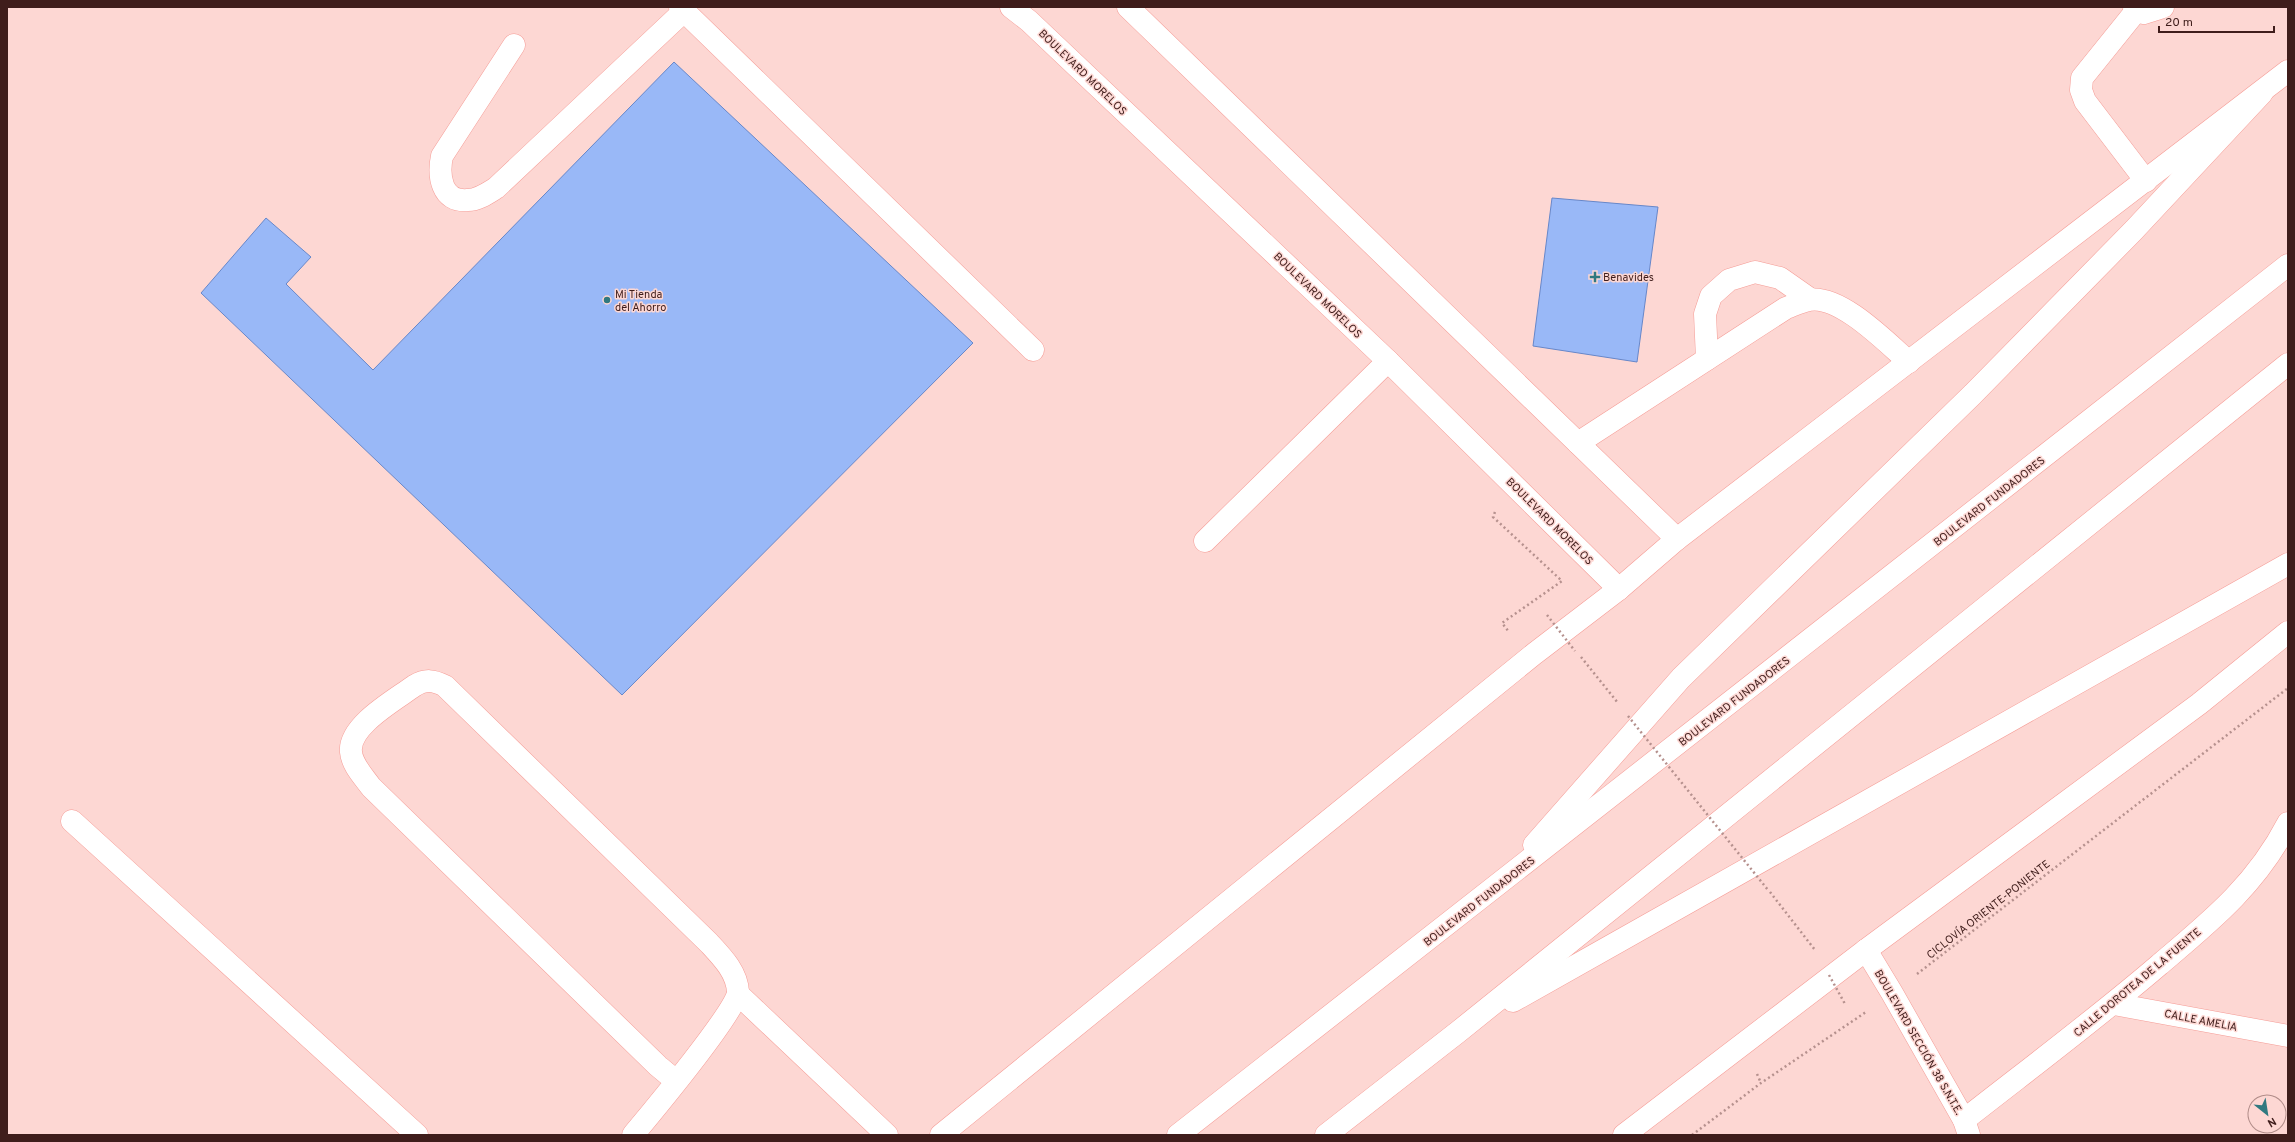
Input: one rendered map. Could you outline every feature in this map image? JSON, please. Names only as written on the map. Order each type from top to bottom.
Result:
[{"type":"main road","name":"BOULEVARD MORELOS","points":[[1011,7],[1029,21],[1388,361],[1619,589]]},
{"type":"main road","points":[[1128,7],[1677,539]]},
{"type":"main road","points":[[2146,181],[2085,101],[2081,90],[2082,78],[2135,9],[2144,13],[2163,7]]},
{"type":"main road","points":[[514,45],[442,156],[439,172],[441,184],[448,193],[458,200],[469,200],[496,188],[682,9],[1033,350]]},
{"type":"main road","points":[[941,1135],[1534,654],[1619,589],[1677,539],[2262,93],[2288,71]]},
{"type":"main road","points":[[1497,886],[1681,678],[1973,394],[2134,230],[2262,93]]},
{"type":"main road","name":"BOULEVARD FUNDADORES","points":[[1178,1135],[2288,265]]},
{"type":"main road","points":[[1707,359],[1705,314],[1711,296],[1729,280],[1755,272],[1780,278],[1810,299],[1831,302],[1859,319],[1909,362]]},
{"type":"main road","points":[[1578,443],[1786,308],[1810,299]]},
{"type":"main road","points":[[1206,541],[1388,361]]},
{"type":"main road","points":[[1326,1135],[1458,1032],[2288,364]]},
{"type":"main road","points":[[1458,1032],[2288,564]]},
{"type":"main road","points":[[1624,1135],[1866,950],[2199,704],[2288,632]]},
{"type":"main road","points":[[632,1135],[676,1081],[732,1009],[738,994],[735,978],[726,962],[709,943],[445,686],[434,681],[424,681],[414,686],[359,728],[352,740],[351,753],[357,768],[371,787],[658,1066],[676,1081]]},
{"type":"main road","points":[[72,821],[417,1135]]},
{"type":"main road","name":"CALLE DOROTEA DE LA FUENTE","points":[[1966,1127],[2114,1004],[2228,906],[2259,870],[2288,823]]},
{"type":"main road","name":"BOULEVARD SECCIÓN 38 S.N.T.E.","points":[[1866,950],[1892,993],[1966,1127]]},
{"type":"main road","points":[[738,994],[887,1135]]},
{"type":"main road","name":"CALLE AMELIA","points":[[2114,1004],[2288,1036]]},
{"type":"path","points":[[1510,481],[1493,517],[1562,581],[1502,623],[1512,636]]},
{"type":"path","points":[[1547,615],[1618,704]]},
{"type":"path","name":"CICLOVÍA ORIENTE-PONIENTE","points":[[1692,1135],[1761,1083],[1892,993],[2288,688]]},
{"type":"path","points":[[1623,710],[1810,942],[1818,955]]},
{"type":"path","points":[[1825,969],[1845,1004]]},
{"type":"building","points":[[674,62],[973,343],[622,695],[201,293],[266,218],[311,257],[286,284],[373,370]]},
{"type":"building","name":"Benavides","points":[[1552,198],[1658,207],[1637,362],[1533,346]]},
{"type":"place","name":"Benavides","points":[[1595,277]]},
{"type":"place","name":"Mi Tienda del Ahorro","points":[[607,300]]}]
